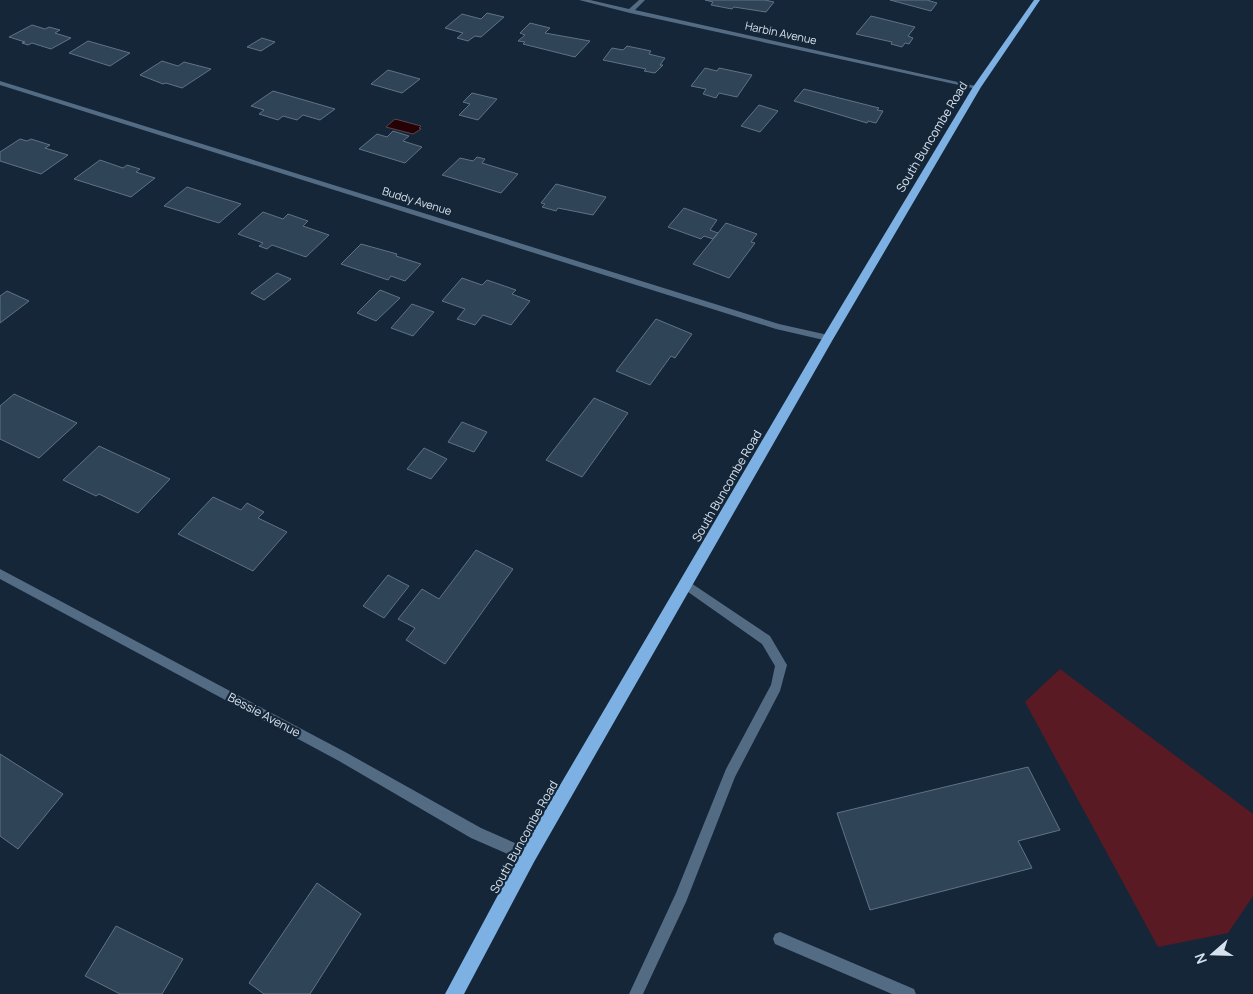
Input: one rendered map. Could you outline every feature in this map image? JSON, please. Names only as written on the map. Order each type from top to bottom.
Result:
[{"type":"main road","name":"South Buncombe Road","points":[[454,994],[528,856],[828,338],[976,88],[1037,0]]},
{"type":"street","name":"Harbin Avenue","points":[[582,0],[976,88]]},
{"type":"street","points":[[630,11],[642,0]]},
{"type":"street","name":"Buddy Avenue","points":[[0,83],[779,327],[828,338]]},
{"type":"street","name":"Bessie Avenue","points":[[0,574],[343,757],[476,833],[528,856]]},
{"type":"street","points":[[636,994],[681,897],[730,773],[776,687],[781,665],[766,640],[686,584]]},
{"type":"street","points":[[780,939],[909,994]]},
{"type":"shaded area","points":[[395,119],[421,126],[419,128],[421,129],[413,134],[386,127]]},
{"type":"shaded area","points":[[1060,669],[1253,814],[1253,896],[1228,933],[1158,947],[1025,702]]},
{"type":"building","points":[[705,0],[765,0],[774,2],[766,12],[711,5],[713,2]]},
{"type":"building","points":[[890,0],[927,0],[937,3],[931,11]]},
{"type":"building","points":[[487,13],[504,17],[481,37],[475,36],[468,41],[457,38],[463,33],[445,28],[462,14],[481,19]]},
{"type":"building","points":[[871,16],[915,27],[908,36],[913,38],[909,44],[905,43],[902,47],[891,44],[892,42],[856,34]]},
{"type":"building","points":[[530,23],[550,28],[545,33],[590,41],[575,57],[523,44],[525,42],[518,41],[525,35],[520,33]]},
{"type":"building","points":[[32,25],[45,29],[49,27],[60,30],[55,33],[71,38],[51,49],[32,43],[28,45],[22,43],[25,42],[9,37]]},
{"type":"building","points":[[262,38],[275,42],[261,51],[247,47]]},
{"type":"building","points":[[88,41],[130,53],[110,66],[69,53]]},
{"type":"building","points":[[627,46],[651,51],[649,54],[665,58],[660,65],[663,65],[655,73],[644,71],[646,69],[603,60],[612,48],[623,50]]},
{"type":"building","points":[[162,61],[178,66],[184,62],[211,69],[182,88],[166,83],[163,84],[140,75]]},
{"type":"building","points":[[705,68],[717,71],[719,68],[752,75],[737,97],[719,93],[716,98],[703,94],[706,89],[691,86]]},
{"type":"building","points":[[388,70],[420,79],[402,93],[371,84]]},
{"type":"building","points":[[804,89],[879,108],[877,110],[883,111],[876,123],[868,121],[867,123],[794,101]]},
{"type":"building","points":[[273,91],[335,109],[320,120],[303,115],[297,120],[283,116],[278,120],[259,114],[264,110],[251,106]]},
{"type":"building","points":[[472,93],[497,99],[478,120],[459,115],[470,104],[463,102]]},
{"type":"building","points":[[759,105],[778,111],[760,132],[741,126]]},
{"type":"building","points":[[393,131],[409,136],[403,141],[422,147],[405,163],[359,149],[377,134],[387,137]]},
{"type":"building","points":[[20,139],[27,141],[31,139],[50,145],[45,148],[68,155],[41,174],[0,161],[0,152]]},
{"type":"building","points":[[477,157],[485,159],[482,163],[518,174],[501,193],[442,175],[460,158],[473,161]]},
{"type":"building","points":[[100,160],[123,168],[127,165],[140,169],[136,172],[155,178],[131,197],[74,179]]},
{"type":"building","points":[[556,184],[606,197],[593,215],[558,208],[556,211],[542,207],[545,204],[541,203]]},
{"type":"building","points":[[187,187],[241,204],[219,223],[164,206]]},
{"type":"building","points":[[684,208],[717,220],[710,230],[718,233],[713,239],[704,236],[701,239],[668,227]]},
{"type":"building","points":[[263,212],[283,219],[288,214],[308,221],[303,226],[329,235],[306,257],[272,245],[267,249],[259,246],[263,243],[238,234]]},
{"type":"building","points":[[726,223],[757,234],[751,242],[755,243],[729,278],[693,264]]},
{"type":"building","points":[[361,244],[397,254],[396,256],[421,264],[405,281],[391,276],[388,280],[341,264]]},
{"type":"building","points":[[277,273],[291,279],[264,300],[251,293]]},
{"type":"building","points":[[462,278],[482,285],[487,280],[516,290],[512,294],[530,301],[511,325],[483,315],[475,325],[457,319],[465,309],[442,301]]},
{"type":"building","points":[[380,290],[400,298],[376,321],[357,313]]},
{"type":"building","points":[[7,291],[29,301],[0,323],[0,296]]},
{"type":"building","points":[[412,304],[434,312],[413,336],[391,328]]},
{"type":"building","points":[[656,319],[692,334],[675,358],[671,356],[650,385],[616,371]]},
{"type":"building","points":[[14,394],[77,423],[39,458],[0,439],[0,406]]},
{"type":"building","points":[[594,398],[628,413],[582,477],[546,460]]},
{"type":"building","points":[[462,422],[487,432],[474,452],[448,442]]},
{"type":"building","points":[[99,446],[170,479],[138,513],[99,494],[96,496],[63,480]]},
{"type":"building","points":[[424,448],[447,459],[431,479],[407,469]]},
{"type":"building","points":[[213,497],[241,510],[247,503],[264,512],[258,518],[287,532],[253,571],[178,534]]},
{"type":"building","points":[[476,550],[513,569],[445,664],[406,640],[415,628],[398,619],[422,589],[439,599]]},
{"type":"building","points":[[388,575],[409,586],[384,618],[363,606]]},
{"type":"building","points":[[0,754],[63,794],[18,849],[0,836]]},
{"type":"building","points":[[1028,767],[1060,830],[1018,841],[1032,868],[870,910],[837,813]]},
{"type":"building","points":[[317,883],[361,914],[310,994],[264,994],[249,983]]},
{"type":"building","points":[[116,926],[183,959],[162,994],[120,994],[85,976]]}]
